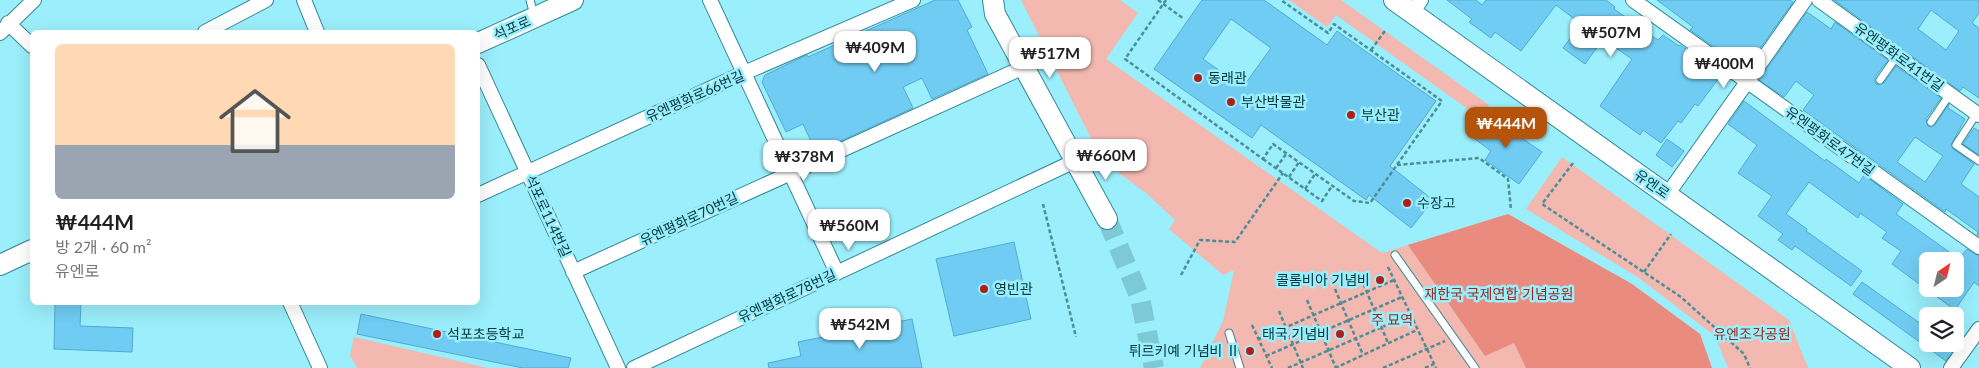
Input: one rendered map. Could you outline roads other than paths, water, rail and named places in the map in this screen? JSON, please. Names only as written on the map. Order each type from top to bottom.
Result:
[{"type":"main road","name":"석포로","points":[[480,42],[532,9],[573,0]]},
{"type":"main road","name":"유엔로","points":[[1394,0],[1416,6],[1667,195],[1910,368]]},
{"type":"main road","points":[[991,5],[1106,218]]},
{"type":"main road","points":[[0,265],[30,251]]},
{"type":"street","points":[[30,45],[4,28],[34,0]]},
{"type":"street","points":[[209,30],[266,0]]},
{"type":"street","points":[[304,0],[316,30]]},
{"type":"street","points":[[710,0],[836,273]]},
{"type":"street","name":"유엔평화로66번길","points":[[480,193],[744,73],[914,0]]},
{"type":"street","name":"유엔평화로47번길","points":[[1633,0],[1979,248]]},
{"type":"street","points":[[1667,195],[1805,0]]},
{"type":"street","name":"유엔평화로41번길","points":[[1819,0],[1978,114]]},
{"type":"street","name":"유엔평화로70번길","points":[[573,272],[1024,67]]},
{"type":"street","name":"석포로114번길","points":[[480,69],[618,368]]},
{"type":"street","name":"유엔평화로78번길","points":[[634,368],[1075,160]]},
{"type":"street","points":[[291,305],[320,368]]},
{"type":"street","points":[[1951,368],[1979,329]]},
{"type":"lane","points":[[1880,80],[1897,56]]},
{"type":"lane","points":[[1931,122],[1950,94]]},
{"type":"lane","points":[[1978,114],[1956,144],[1979,161]]},
{"type":"lane","points":[[1395,255],[1476,368]]},
{"type":"lane","points":[[1229,333],[1240,368]]},
{"type":"tunnel","points":[[1107,219],[1140,298],[1154,368]]},
{"type":"place","name":"동래관","points":[[1198,78]]},
{"type":"place","name":"부산박물관","points":[[1231,102]]},
{"type":"place","name":"부산관","points":[[1351,115]]},
{"type":"place","name":"수장고","points":[[1407,203]]},
{"type":"place","name":"콜롬비아 기념비","points":[[1380,280]]},
{"type":"place","name":"영빈관","points":[[984,289]]},
{"type":"place","name":"석포초등학교","points":[[437,334]]},
{"type":"place","name":"태국 기념비","points":[[1340,334]]},
{"type":"place","name":"튀르키예 기념비 Ⅱ","points":[[1250,351]]},
{"type":"park label","name":"재한국 국제연합 기념공원","points":[[1499,294]]},
{"type":"park label","name":"주 묘역","points":[[1392,320]]},
{"type":"park label","name":"유엔조각공원","points":[[1752,334]]}]
